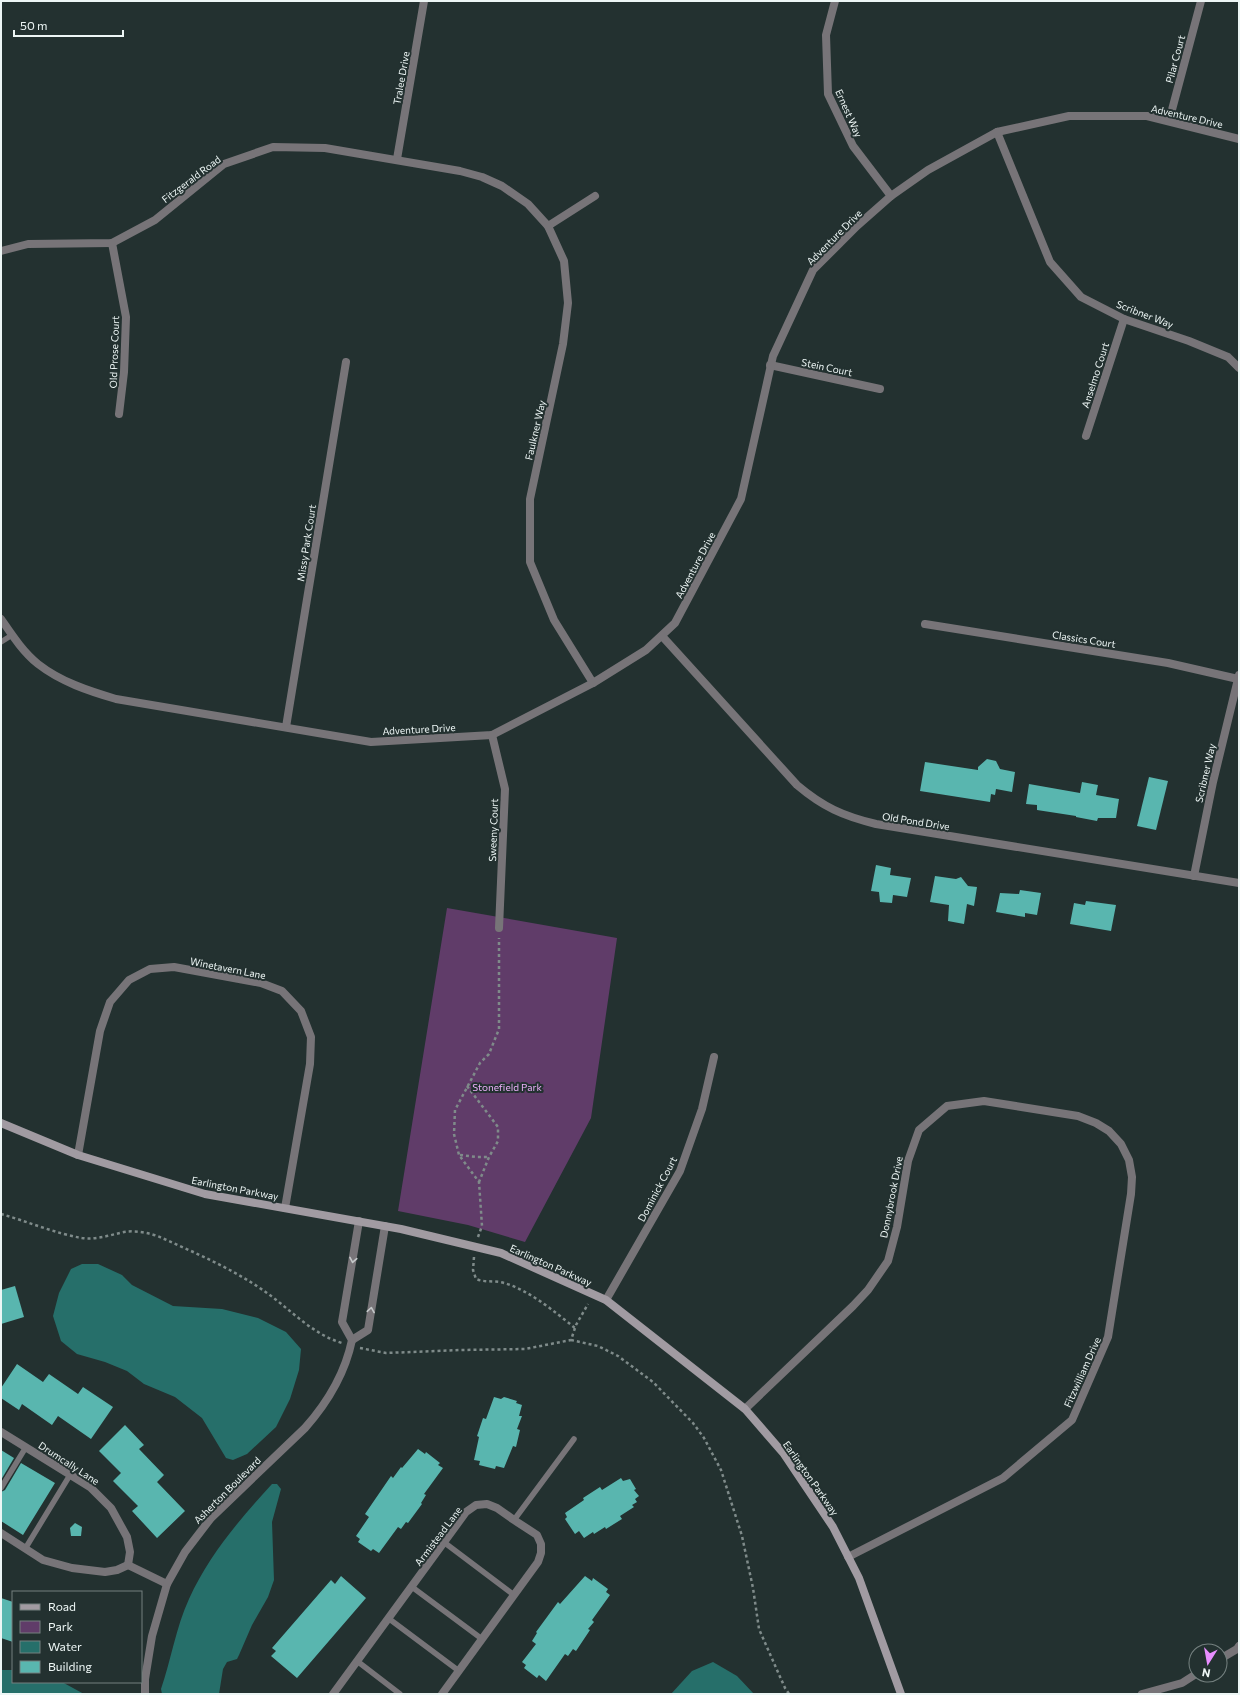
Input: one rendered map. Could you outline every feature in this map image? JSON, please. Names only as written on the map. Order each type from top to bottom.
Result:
[{"type":"street","name":"Tralee Drive","points":[[397,159],[424,1]]},
{"type":"street","name":"Ernest Way","points":[[835,1],[826,36],[828,94],[853,146],[892,196]]},
{"type":"street","name":"Pilar Court","points":[[1169,121],[1201,1]]},
{"type":"street","name":"Adventure Drive","points":[[1,619],[19,644],[38,664],[61,679],[116,699],[371,742],[492,735],[593,683],[646,650],[675,623],[741,499],[770,365],[813,270],[857,226],[892,196],[928,170],[997,132],[1069,116],[1147,116],[1239,139]]},
{"type":"street","name":"Scribner Way","points":[[997,132],[1050,262],[1082,297],[1124,319],[1189,341],[1228,357],[1239,368]]},
{"type":"street","name":"Fitzgerald Road","points":[[1,251],[28,244],[112,243],[154,220],[224,164],[273,147],[325,148],[397,159],[460,171],[482,177],[496,183],[528,204],[548,226]]},
{"type":"street","points":[[548,226],[595,196]]},
{"type":"street","name":"Faulkner Way","points":[[548,226],[564,261],[568,303],[563,344],[530,498],[530,562],[554,620],[593,683]]},
{"type":"street","name":"Old Prose Court","points":[[112,243],[126,317],[124,372],[120,414]]},
{"type":"street","name":"Anselmo Court","points":[[1086,436],[1124,319]]},
{"type":"street","name":"Missy Park Court","points":[[286,727],[346,362]]},
{"type":"street","name":"Stein Court","points":[[770,365],[880,389]]},
{"type":"street","name":"Classics Court","points":[[925,624],[1168,663],[1238,677]]},
{"type":"street","name":"Old Pond Drive","points":[[662,636],[797,785],[814,799],[833,810],[855,819],[876,824],[1239,883]]},
{"type":"street","name":"Scribner Way","points":[[1194,876],[1213,782],[1238,677]]},
{"type":"street","name":"Sweeny Court","points":[[492,735],[505,788],[500,928]]},
{"type":"street","name":"Winetavern Lane","points":[[78,1155],[100,1031],[110,1002],[130,980],[150,969],[174,967],[261,983],[282,991],[301,1011],[311,1037],[310,1064],[285,1208]]},
{"type":"street","name":"Dominick Court","points":[[606,1300],[680,1171],[702,1109],[714,1057]]},
{"type":"street","name":"Donnybrook Drive","points":[[746,1409],[854,1306],[868,1290],[888,1261],[897,1227],[908,1161],[912,1148],[920,1130],[947,1106],[984,1101],[1078,1116],[1096,1123],[1109,1131],[1121,1144]]},
{"type":"street","name":"Earlington Parkway","points":[[1,1123],[78,1155],[205,1194],[385,1226],[501,1254],[606,1300],[746,1409],[788,1461],[834,1526],[859,1578],[901,1694]]},
{"type":"street","name":"Fitzwilliam Drive","points":[[848,1557],[1003,1478],[1072,1420],[1108,1337],[1131,1194],[1132,1177],[1129,1160],[1121,1144]]},
{"type":"street","points":[[359,1221],[342,1322],[351,1343],[368,1330],[385,1226]]},
{"type":"street","name":"Asherton Boulevard","points":[[145,1694],[145,1679],[152,1636],[167,1584],[185,1552],[211,1518],[306,1428],[334,1389],[345,1366],[351,1343]]},
{"type":"street","name":"Drumcally Lane","points":[[1,1432],[90,1487],[111,1508],[127,1537],[130,1552],[128,1565]]},
{"type":"street","name":"Armistead Lane","points":[[333,1694],[445,1543],[466,1512],[476,1505],[487,1504],[497,1508],[537,1535],[541,1544],[541,1553],[538,1562],[442,1694]]},
{"type":"street","points":[[1,1533],[43,1560],[72,1568],[105,1572],[117,1570],[128,1565],[167,1584]]},
{"type":"street","points":[[1228,1654],[1239,1646]]},
{"type":"street","points":[[1142,1694],[1182,1683],[1188,1679]]},
{"type":"lane","points":[[1,642],[12,635]]},
{"type":"lane","points":[[514,1520],[574,1439]]},
{"type":"lane","points":[[1,1488],[26,1447]]},
{"type":"lane","points":[[25,1549],[70,1475]]},
{"type":"lane","points":[[445,1543],[514,1595]]},
{"type":"lane","points":[[412,1586],[482,1639]]},
{"type":"lane","points":[[388,1618],[459,1671]]},
{"type":"lane","points":[[357,1661],[400,1694]]},
{"type":"path","points":[[479,1182],[459,1155],[454,1134],[455,1110],[480,1063],[489,1054],[499,1029],[500,928]]},
{"type":"path","points":[[467,1086],[498,1127],[498,1141],[489,1157],[479,1182],[482,1226],[474,1247],[473,1270],[476,1280],[483,1282],[504,1282],[544,1304],[575,1328]]},
{"type":"path","points":[[459,1155],[477,1158],[489,1157]]},
{"type":"path","points":[[1,1214],[83,1238],[103,1238],[125,1232],[140,1232],[161,1237],[229,1269],[267,1293],[301,1321],[328,1339],[351,1343],[386,1353],[525,1349],[571,1340],[598,1346],[618,1356],[654,1382],[693,1423],[704,1438],[722,1470],[742,1536],[754,1588],[759,1629],[789,1694]]},
{"type":"path","points":[[571,1340],[575,1328],[594,1294]]},
{"type":"green space","name":"Stonefield Park","points":[[447,908],[617,938],[591,1118],[525,1242],[468,1225],[398,1211]]},
{"type":"water","points":[[82,1264],[98,1264],[122,1275],[132,1285],[173,1306],[222,1309],[258,1318],[286,1332],[301,1349],[299,1370],[290,1399],[276,1427],[247,1454],[233,1460],[226,1458],[202,1418],[175,1397],[144,1384],[127,1371],[105,1362],[77,1354],[61,1341],[53,1316],[59,1293],[71,1269]]},
{"type":"water","points":[[272,1484],[277,1484],[281,1489],[272,1522],[274,1580],[268,1597],[252,1625],[237,1659],[227,1662],[223,1669],[219,1694],[162,1694],[161,1689],[184,1610],[197,1583],[226,1538]]},
{"type":"water","points":[[713,1662],[737,1676],[754,1694],[671,1694],[692,1671]]},
{"type":"water","points":[[1,1670],[12,1670],[12,1683],[64,1683],[84,1694],[1,1694]]},
{"type":"building","points":[[987,759],[996,761],[1000,769],[1015,772],[1012,792],[996,789],[995,795],[991,794],[990,802],[920,791],[925,762],[978,770],[978,767]]},
{"type":"building","points":[[1149,777],[1168,781],[1156,830],[1137,826]]},
{"type":"building","points":[[1082,782],[1098,785],[1096,795],[1119,799],[1116,818],[1098,818],[1097,821],[1037,810],[1037,805],[1026,804],[1029,784],[1080,793]]},
{"type":"building","points":[[876,865],[891,868],[890,875],[911,878],[907,897],[893,895],[892,903],[880,902],[879,892],[871,891]]},
{"type":"building","points":[[935,876],[956,879],[961,877],[968,886],[977,887],[974,906],[967,904],[964,924],[948,921],[949,905],[930,902]]},
{"type":"building","points":[[1020,890],[1041,893],[1037,915],[1025,913],[1025,917],[996,912],[1000,893],[1019,894]]},
{"type":"building","points":[[1086,901],[1116,905],[1111,931],[1070,924],[1074,903],[1085,905]]},
{"type":"building","points":[[15,1286],[24,1317],[1,1324],[1,1290]]},
{"type":"building","points":[[17,1364],[43,1382],[49,1374],[78,1394],[83,1387],[113,1407],[91,1439],[58,1416],[52,1425],[22,1404],[19,1410],[1,1398],[1,1388]]},
{"type":"building","points":[[494,1397],[501,1399],[504,1397],[517,1401],[516,1403],[522,1405],[519,1416],[522,1416],[517,1429],[520,1430],[516,1447],[513,1446],[504,1468],[496,1466],[495,1469],[479,1465],[480,1461],[474,1460],[479,1437],[477,1436],[483,1418],[486,1419]]},
{"type":"building","points":[[125,1425],[144,1445],[139,1449],[164,1475],[157,1482],[185,1511],[157,1538],[132,1511],[138,1506],[113,1481],[121,1473],[99,1451]]},
{"type":"building","points":[[418,1449],[425,1454],[426,1452],[440,1463],[438,1465],[443,1468],[424,1494],[426,1495],[421,1503],[422,1504],[408,1523],[406,1522],[401,1529],[398,1527],[379,1553],[373,1549],[371,1551],[358,1542],[360,1539],[356,1536],[369,1517],[365,1514],[391,1476],[393,1478]]},
{"type":"building","points":[[1,1450],[14,1458],[1,1480]]},
{"type":"building","points":[[21,1463],[55,1483],[23,1535],[1,1521],[1,1492],[5,1490]]},
{"type":"building","points":[[621,1478],[623,1481],[630,1479],[636,1489],[634,1490],[639,1496],[635,1499],[637,1502],[632,1505],[634,1507],[620,1516],[622,1519],[606,1529],[605,1527],[584,1538],[579,1531],[575,1534],[565,1519],[567,1517],[565,1513],[584,1500],[583,1498],[600,1487],[602,1490]]},
{"type":"building","points":[[75,1523],[82,1527],[81,1536],[71,1536],[70,1528]]},
{"type":"building","points":[[341,1576],[366,1598],[297,1678],[271,1656],[276,1651],[272,1648],[331,1580],[335,1584]]},
{"type":"building","points":[[585,1576],[592,1581],[593,1578],[608,1589],[606,1592],[610,1595],[592,1620],[594,1622],[588,1629],[590,1630],[576,1651],[573,1649],[568,1656],[565,1654],[546,1681],[539,1675],[537,1678],[524,1668],[526,1665],[522,1662],[536,1644],[532,1641],[537,1633],[536,1632],[558,1602],[560,1604]]},
{"type":"building","points":[[1,1598],[12,1602],[12,1642],[1,1638]]}]
